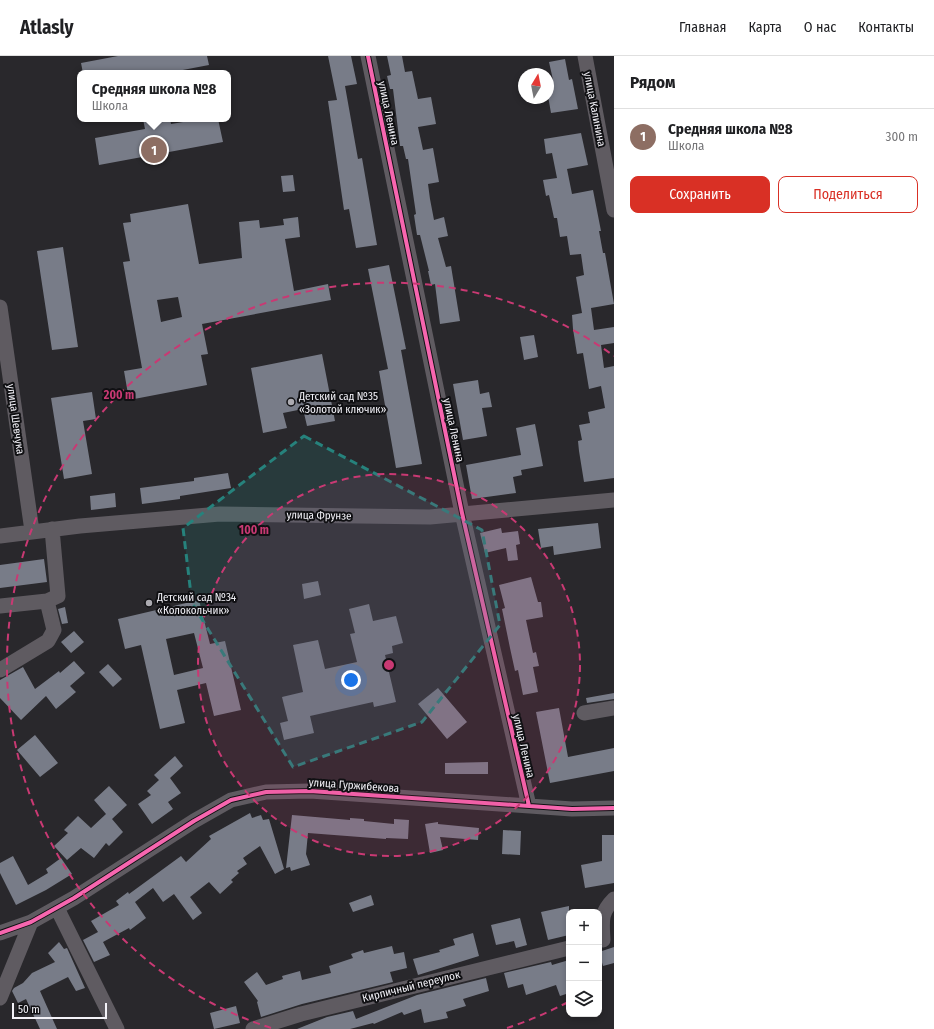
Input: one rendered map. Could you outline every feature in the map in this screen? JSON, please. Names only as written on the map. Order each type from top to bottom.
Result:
[{"type":"street","name":"улица Ленина","points":[[368,56],[462,512],[529,806]]},
{"type":"street","name":"улица Калинина","points":[[585,56],[614,210]]},
{"type":"street","name":"улица Шевчука","points":[[0,307],[32,531]]},
{"type":"street","name":"улица Фрунзе","points":[[0,536],[52,529],[220,514],[430,517],[462,512],[614,500]]},
{"type":"street","points":[[0,606],[47,601],[58,596],[52,529]]},
{"type":"street","points":[[0,670],[48,641],[54,630],[47,601]]},
{"type":"street","points":[[584,713],[614,708]]},
{"type":"street","name":"улица Гуржибекова","points":[[0,933],[31,922],[57,908],[194,821],[231,800],[266,792],[310,791],[529,806],[614,808]]},
{"type":"street","points":[[605,939],[601,919],[606,907],[614,899]]},
{"type":"street","points":[[57,908],[116,1029]]},
{"type":"street","points":[[0,998],[31,922]]},
{"type":"street","name":"Кирпичный переулок","points":[[253,1029],[301,1014],[566,949]]},
{"type":"highlighted area","points":[[304,436],[482,530],[500,625],[422,722],[293,767],[192,603],[183,528]]},
{"type":"building","points":[[118,56],[207,56],[209,65],[183,70],[82,70],[81,63]]},
{"type":"building","points":[[328,56],[351,56],[357,84],[345,86],[358,159],[362,158],[377,245],[356,248],[349,209],[344,210],[328,101],[337,100]]},
{"type":"building","points":[[387,56],[402,56],[405,72],[412,71],[418,99],[431,97],[436,124],[418,127],[423,150],[433,148],[439,182],[428,184],[430,199],[434,220],[444,217],[448,236],[438,238],[446,267],[451,266],[460,321],[440,324],[435,284],[431,285],[420,235],[417,235],[414,215],[416,214],[408,159],[406,159],[403,146],[400,146],[393,89],[390,89],[387,76],[391,75]]},
{"type":"building","points":[[565,59],[569,80],[572,79],[578,109],[551,113],[549,104],[554,104],[554,68],[550,68],[549,62]]},
{"type":"building","points":[[144,122],[171,122],[171,124],[183,122],[219,122],[223,142],[99,165],[95,138],[145,129]]},
{"type":"building","points":[[581,133],[588,165],[567,169],[572,194],[593,190],[601,231],[599,231],[603,253],[605,253],[614,304],[591,308],[594,330],[614,327],[614,343],[601,345],[604,368],[614,366],[614,478],[584,482],[578,441],[582,440],[579,425],[590,423],[588,412],[605,408],[601,386],[589,389],[583,353],[577,354],[573,329],[572,315],[582,313],[576,277],[584,275],[581,254],[570,255],[567,236],[560,237],[557,218],[554,218],[549,195],[546,196],[543,180],[557,178],[552,153],[546,154],[544,139]]},
{"type":"building","points":[[293,175],[295,191],[283,192],[281,176]]},
{"type":"building","points":[[188,204],[199,264],[242,258],[239,222],[259,220],[260,228],[284,225],[283,219],[298,217],[300,237],[285,239],[294,291],[328,284],[331,300],[202,324],[208,354],[201,355],[207,385],[129,400],[124,371],[142,368],[123,262],[130,261],[123,223],[131,222],[130,214]],"holes":[[[178,297],[182,317],[161,322],[157,300]]]},
{"type":"building","points":[[63,247],[78,347],[52,350],[37,251]]},
{"type":"building","points":[[389,265],[406,349],[401,350],[422,464],[396,468],[379,371],[388,369],[368,269]]},
{"type":"building","points":[[534,335],[538,357],[524,360],[520,337]]},
{"type":"building","points":[[322,354],[335,421],[307,426],[303,409],[283,413],[287,428],[263,433],[251,368]]},
{"type":"building","points":[[478,380],[480,394],[489,392],[492,407],[482,408],[487,436],[463,440],[453,384]]},
{"type":"building","points":[[92,392],[96,419],[83,421],[92,474],[64,479],[51,398]]},
{"type":"building","points":[[535,424],[543,466],[521,470],[522,475],[513,477],[516,493],[472,499],[466,465],[521,455],[516,428]]},
{"type":"building","points":[[228,473],[231,488],[180,496],[180,499],[142,504],[140,488],[194,481],[194,478]]},
{"type":"building","points":[[115,493],[116,507],[91,510],[90,496]]},
{"type":"building","points":[[598,523],[601,548],[554,555],[553,546],[541,548],[538,529]]},
{"type":"building","points":[[501,528],[502,533],[518,531],[520,544],[516,545],[518,560],[508,561],[506,548],[485,553],[480,533]]},
{"type":"building","points":[[44,559],[47,582],[0,588],[0,565]]},
{"type":"building","points":[[531,577],[538,602],[541,602],[543,617],[526,620],[533,653],[536,652],[539,666],[533,667],[538,692],[523,695],[518,670],[515,671],[502,609],[505,608],[499,585]]},
{"type":"building","points":[[318,581],[321,595],[304,599],[302,584]]},
{"type":"building","points":[[199,600],[210,644],[225,641],[241,710],[214,716],[206,683],[177,690],[185,723],[160,729],[141,645],[125,649],[118,619]],"holes":[[[194,633],[203,668],[174,675],[166,639]]]},
{"type":"building","points":[[369,604],[373,621],[396,616],[403,643],[392,646],[393,653],[385,655],[396,702],[374,707],[373,702],[310,716],[314,733],[284,740],[280,723],[288,721],[282,697],[303,692],[293,645],[318,640],[325,669],[357,662],[350,634],[355,633],[349,609]]},
{"type":"building","points":[[65,607],[68,623],[62,624],[58,609]]},
{"type":"building","points":[[74,631],[84,642],[71,653],[61,642]]},
{"type":"building","points":[[74,661],[85,673],[70,686],[76,692],[56,709],[46,696],[21,720],[0,698],[0,680],[23,667],[35,689],[59,671],[60,673]]},
{"type":"building","points":[[108,664],[122,679],[113,687],[99,672]]},
{"type":"building","points":[[438,688],[467,722],[447,739],[418,704]]},
{"type":"building","points":[[614,693],[614,699],[587,703],[586,698]]},
{"type":"building","points":[[559,708],[568,757],[614,748],[614,771],[550,783],[536,712]]},
{"type":"building","points":[[35,735],[58,763],[40,777],[17,750]]},
{"type":"building","points":[[175,756],[183,766],[170,778],[181,793],[168,802],[173,809],[152,824],[138,804],[151,795],[147,791],[159,780],[154,775]]},
{"type":"building","points":[[488,762],[488,774],[445,774],[445,763]]},
{"type":"building","points":[[109,786],[127,805],[112,819],[123,832],[109,846],[106,843],[94,858],[81,848],[67,860],[54,846],[68,833],[64,830],[78,816],[91,828],[106,814],[94,800]]},
{"type":"building","points":[[250,813],[252,818],[261,815],[263,820],[269,819],[284,869],[275,874],[260,846],[243,858],[247,864],[237,871],[239,873],[231,880],[233,882],[220,894],[209,882],[190,897],[202,913],[193,920],[174,894],[163,902],[153,888],[135,902],[146,918],[130,930],[129,928],[103,942],[110,955],[94,962],[83,940],[98,932],[91,921],[119,905],[116,901],[128,892],[129,894],[181,856],[186,862],[211,839],[209,836]]},
{"type":"building","points":[[292,815],[350,820],[350,818],[364,819],[364,821],[394,824],[394,819],[409,820],[408,839],[386,839],[308,833],[306,854],[310,865],[291,871],[290,867],[286,868]]},
{"type":"building","points":[[438,822],[438,824],[479,828],[478,840],[440,837],[443,850],[430,853],[425,824]]},
{"type":"building","points":[[503,830],[521,831],[520,855],[502,854]]},
{"type":"building","points":[[602,835],[614,835],[614,883],[585,888],[581,865],[602,861]]},
{"type":"building","points":[[13,856],[28,885],[48,873],[46,869],[61,858],[72,874],[46,890],[16,905],[0,873],[0,863]]},
{"type":"building","points":[[371,895],[374,905],[353,912],[349,903]]},
{"type":"building","points":[[569,906],[569,909],[566,909],[566,936],[548,940],[541,912]]},
{"type":"building","points":[[520,918],[527,945],[516,948],[514,941],[496,945],[491,925]]},
{"type":"building","points":[[473,933],[479,956],[418,975],[413,959],[440,952],[439,950],[455,945],[453,939]]},
{"type":"building","points":[[59,942],[64,949],[67,948],[85,988],[76,991],[68,977],[40,991],[57,1029],[40,1029],[26,999],[18,1003],[12,991],[14,988],[23,983],[32,973],[55,962],[48,953]]},
{"type":"building","points":[[392,946],[394,954],[404,952],[407,968],[390,972],[393,982],[302,1004],[261,1017],[258,1001],[244,982],[257,972],[266,985],[283,979],[282,976],[300,971],[302,980],[331,973],[329,966],[353,958],[351,954],[363,950],[364,953]]},
{"type":"building","points":[[614,947],[614,963],[603,966],[602,951]]},
{"type":"building","points":[[566,961],[566,994],[560,996],[556,985],[526,995],[523,984],[508,988],[504,973],[551,962],[552,965]]},
{"type":"building","points":[[486,978],[489,991],[463,999],[466,1006],[446,1012],[448,1018],[424,1023],[421,1009],[404,1015],[402,1012],[374,1024],[350,1029],[297,1029],[327,1017],[353,1011],[356,1019],[417,995]]},
{"type":"building","points":[[236,1006],[240,1023],[214,1029],[210,1013]]},
{"type":"cycle path","points":[[368,56],[462,513],[529,806]]},
{"type":"cycle path","points":[[0,933],[31,922],[74,898],[194,821],[231,800],[266,792],[310,791],[572,809],[614,808]]},
{"type":"place","name":"Средняя школа №8","points":[[154,150]]},
{"type":"place","name":"Детский сад №35 «Золотой ключик»","points":[[291,402]]},
{"type":"place","name":"Детский сад №34 «Колокольчик»","points":[[149,603]]}]
